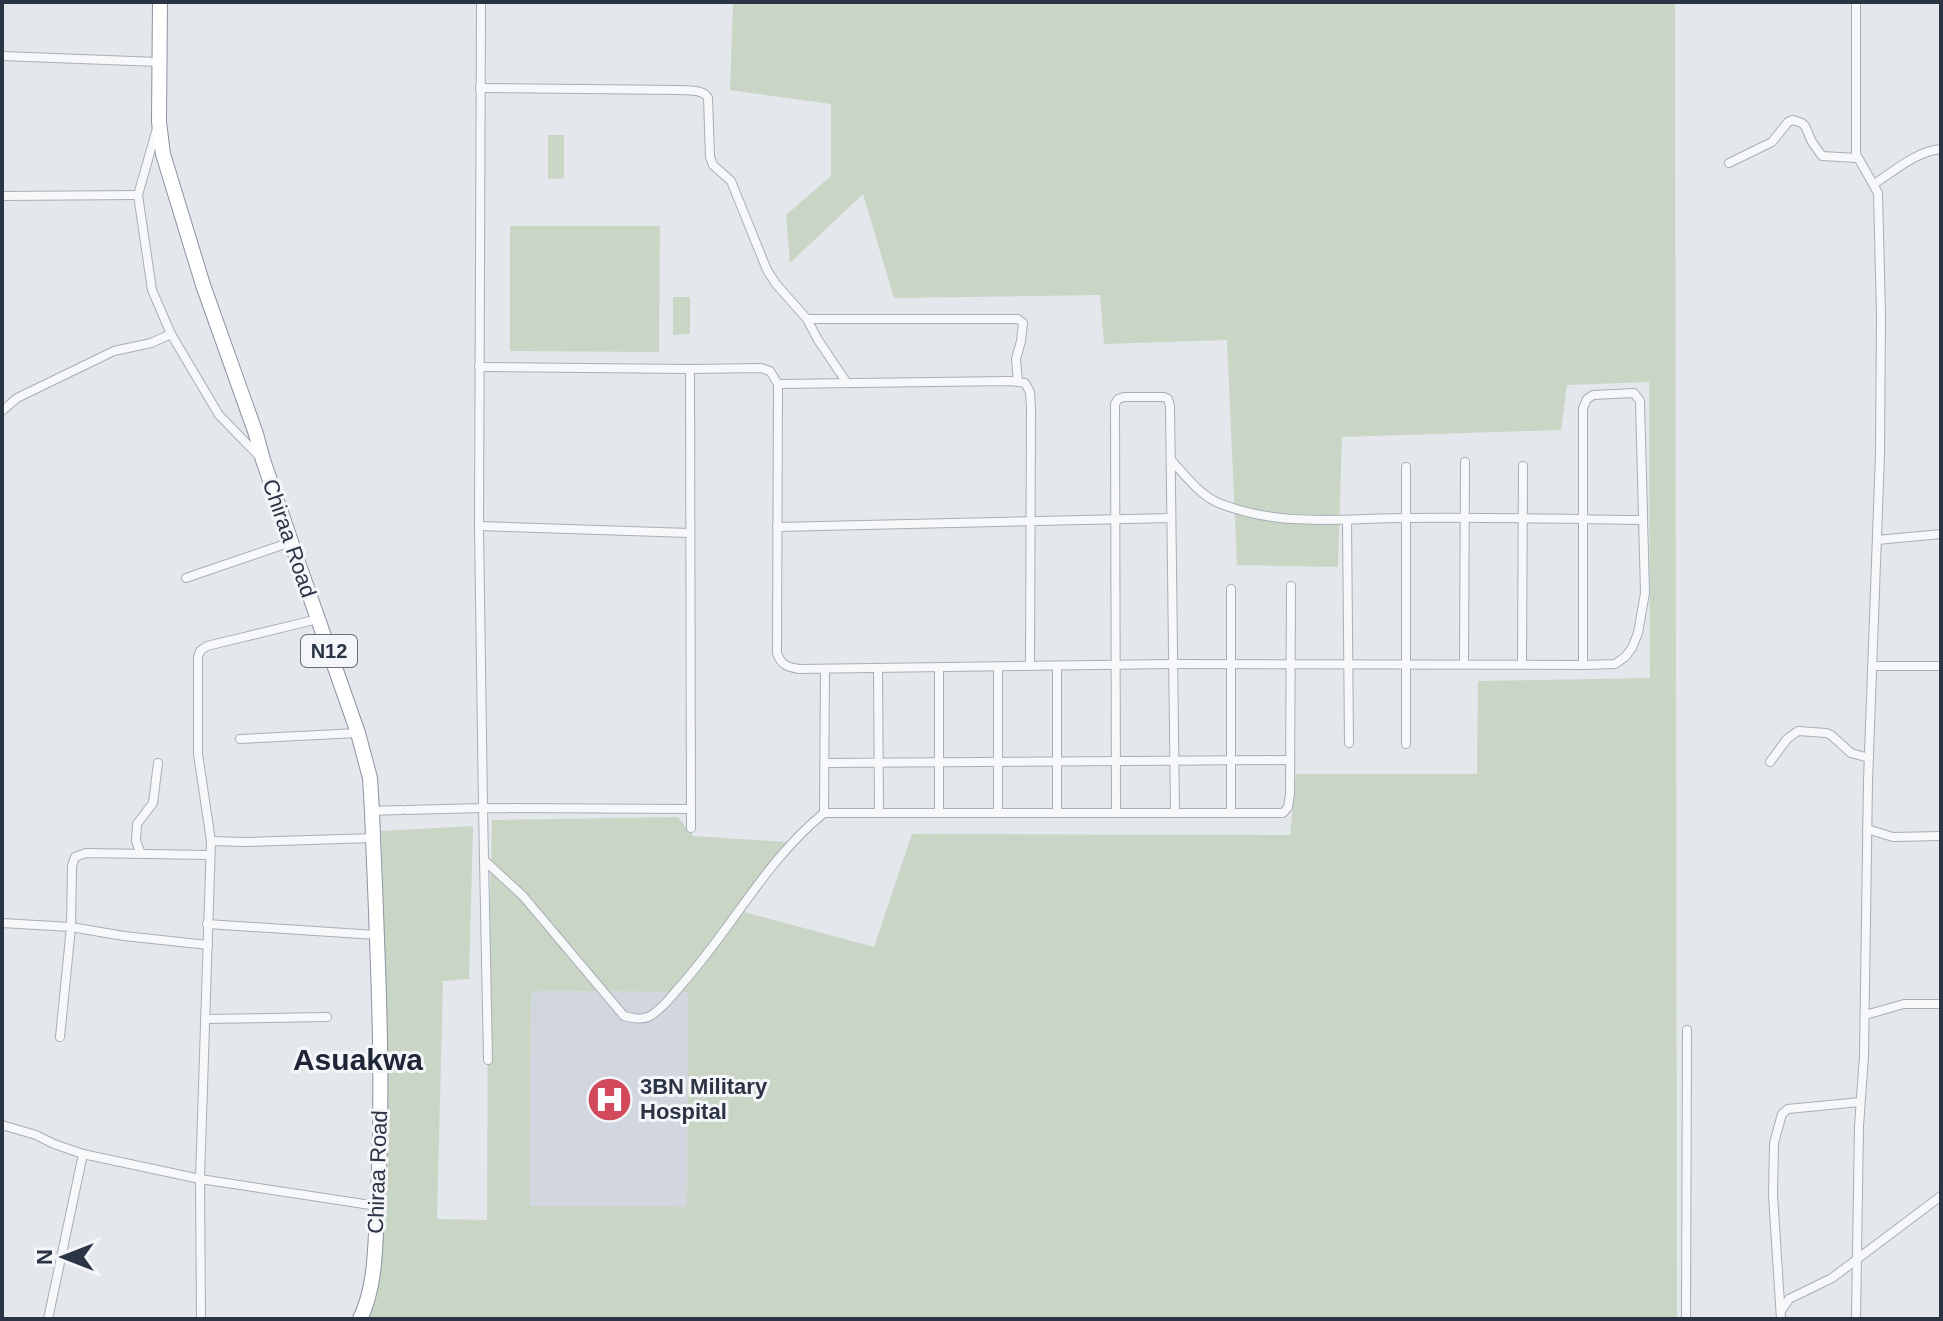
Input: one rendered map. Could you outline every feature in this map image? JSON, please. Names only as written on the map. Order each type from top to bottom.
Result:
[{"type":"highway","name":"Chiraa Road","points":[[160,2],[159,122],[163,154],[191,249],[358,733],[370,778],[380,1159],[374,1264],[370,1291],[360,1319]]},
{"type":"street","points":[[481,2],[479,526],[488,1060]]},
{"type":"street","points":[[1856,2],[1857,158],[1878,193],[1881,314],[1880,454],[1867,829],[1856,1319]]},
{"type":"street","points":[[2,56],[158,62]]},
{"type":"street","points":[[480,88],[679,90],[706,95],[713,165],[731,181],[767,270],[807,319],[847,383]]},
{"type":"street","points":[[1729,163],[1772,142],[1793,120],[1805,126],[1822,156],[1857,158]]},
{"type":"street","points":[[159,122],[138,195],[152,290],[171,334],[219,415],[263,460]]},
{"type":"street","points":[[1874,184],[1917,157],[1941,149]]},
{"type":"street","points":[[2,196],[138,195]]},
{"type":"street","points":[[807,319],[1018,319],[1023,323],[1016,359],[1018,382]]},
{"type":"street","points":[[2,411],[17,398],[114,351],[151,343],[171,334]]},
{"type":"street","points":[[479,367],[761,368],[770,371],[778,384],[777,653],[786,667],[799,669],[1174,664],[1583,665],[1615,664],[1625,657],[1635,641],[1645,593],[1640,401],[1634,393],[1593,395],[1583,408],[1583,665]]},
{"type":"street","points":[[690,369],[691,828]]},
{"type":"street","points":[[778,384],[1025,383],[1030,392],[1030,666]]},
{"type":"street","points":[[1116,813],[1115,404],[1124,397],[1164,397],[1168,399],[1170,459],[1175,813]]},
{"type":"street","points":[[1170,459],[1195,487],[1218,503],[1267,518],[1322,521],[1407,518],[1643,520]]},
{"type":"street","points":[[1464,664],[1465,462]]},
{"type":"street","points":[[1522,664],[1523,466]]},
{"type":"street","points":[[1406,467],[1406,744]]},
{"type":"street","points":[[777,527],[1171,518]]},
{"type":"street","points":[[1347,520],[1349,743]]},
{"type":"street","points":[[479,526],[689,533]]},
{"type":"street","points":[[1877,540],[1941,534]]},
{"type":"street","points":[[186,578],[291,542]]},
{"type":"street","points":[[485,861],[523,896],[624,1016],[646,1018],[660,1009],[696,968],[778,859],[824,813],[1283,813],[1288,807],[1290,794],[1291,586]]},
{"type":"street","points":[[1231,589],[1231,813]]},
{"type":"street","points":[[201,1319],[200,1179],[211,841],[198,754],[198,657],[207,646],[318,619]]},
{"type":"street","points":[[1057,666],[1057,813]]},
{"type":"street","points":[[1872,666],[1941,666]]},
{"type":"street","points":[[939,667],[939,813]]},
{"type":"street","points":[[998,667],[998,813]]},
{"type":"street","points":[[878,668],[879,813]]},
{"type":"street","points":[[824,813],[825,669]]},
{"type":"street","points":[[1770,762],[1787,739],[1798,731],[1826,733],[1851,753],[1869,758]]},
{"type":"street","points":[[240,739],[358,733]]},
{"type":"street","points":[[825,763],[1290,760]]},
{"type":"street","points":[[141,854],[136,841],[137,824],[153,803],[158,763]]},
{"type":"street","points":[[372,811],[691,809]]},
{"type":"street","points":[[1867,829],[1893,837],[1941,836]]},
{"type":"street","points":[[211,841],[373,838]]},
{"type":"street","points":[[60,1037],[75,857],[86,853],[209,855]]},
{"type":"street","points":[[2,923],[71,927],[208,945]]},
{"type":"street","points":[[207,924],[376,935]]},
{"type":"street","points":[[1865,1015],[1904,1004],[1941,1004]]},
{"type":"street","points":[[205,1019],[327,1017]]},
{"type":"street","points":[[1686,1319],[1687,1030]]},
{"type":"street","points":[[1781,1315],[1773,1195],[1774,1143],[1782,1114],[1788,1109],[1860,1102]]},
{"type":"street","points":[[2,1125],[83,1154],[200,1179],[377,1206]]},
{"type":"street","points":[[48,1319],[83,1154]]},
{"type":"street","points":[[1781,1315],[1789,1299],[1832,1278],[1941,1196]]},
{"type":"shaded area","name":"3BN Military Hospital","points":[[531,991],[688,992],[687,1207],[530,1207]]},
{"type":"green space","points":[[733,2],[1675,2],[1677,1319],[361,1319],[375,1296],[385,1211],[386,998],[381,831],[473,826],[469,979],[443,981],[437,1219],[487,1220],[492,820],[678,817],[693,836],[787,842],[744,912],[874,947],[912,834],[1290,835],[1296,774],[1477,774],[1478,681],[1650,678],[1649,382],[1567,385],[1561,430],[1342,437],[1338,567],[1237,565],[1227,340],[1104,344],[1100,295],[894,298],[863,194],[790,263],[786,215],[831,176],[831,104],[730,90]],"holes":[[[531,991],[688,992],[687,1207],[530,1206]]]},
{"type":"green space","points":[[548,135],[564,135],[564,178],[548,179]]},
{"type":"green space","points":[[510,226],[660,226],[659,352],[510,351]]},
{"type":"green space","points":[[673,297],[690,297],[690,334],[673,335]]},
{"type":"place","name":"3BN Military Hospital","points":[[609,1099]]},
{"type":"district","name":"Asuakwa","points":[[358,1060]]}]
